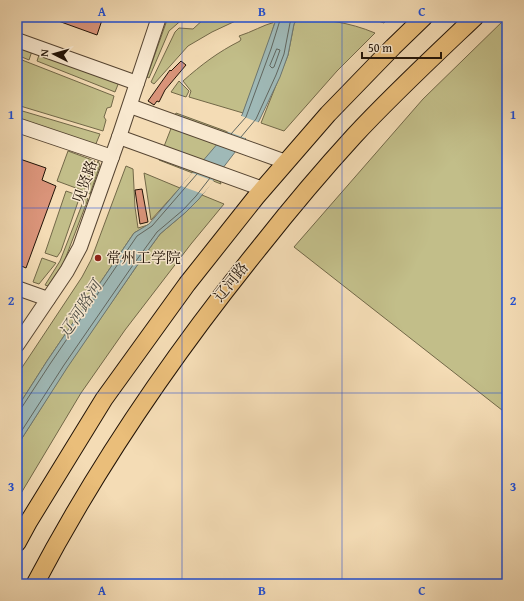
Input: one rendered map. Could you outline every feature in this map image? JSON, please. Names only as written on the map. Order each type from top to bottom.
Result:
[{"type":"main road","points":[[17,543],[104,399],[187,284],[286,162],[339,103],[424,17]]},
{"type":"main road","name":"辽河路","points":[[34,584],[60,535],[135,415],[214,304],[285,215],[354,136],[475,17]]},
{"type":"lane","name":"见贤路","points":[[17,345],[67,271],[80,247],[130,106],[159,17]]},
{"type":"lane","points":[[17,40],[136,84]]},
{"type":"lane","points":[[130,106],[286,162]]},
{"type":"lane","points":[[17,125],[112,157]]},
{"type":"lane","points":[[119,137],[263,189]]},
{"type":"lane","points":[[17,288],[48,299]]},
{"type":"shaded area","points":[[168,17],[185,17],[169,31],[149,78],[147,77]]},
{"type":"shaded area","points":[[206,17],[244,17],[212,32],[188,46],[154,84],[151,82],[175,32],[179,28],[193,29]]},
{"type":"shaded area","points":[[366,17],[390,17],[384,23]]},
{"type":"shaded area","points":[[507,17],[507,414],[294,247],[423,99]]},
{"type":"shaded area","points":[[297,19],[336,22],[356,26],[375,33],[337,71],[284,131],[261,123],[288,55],[294,24]]},
{"type":"shaded area","points":[[275,22],[243,113],[189,97],[191,91],[183,81],[217,54],[240,41],[241,39],[239,36]]},
{"type":"shaded area","points":[[17,46],[32,51],[29,60],[17,55]]},
{"type":"shaded area","points":[[40,52],[119,82],[115,92],[37,61]]},
{"type":"shaded area","points":[[17,58],[114,96],[111,107],[107,108],[104,117],[106,120],[103,131],[17,105]]},
{"type":"shaded area","points":[[179,81],[189,91],[186,97],[171,92]]},
{"type":"shaded area","points":[[19,110],[100,134],[95,146],[17,119]]},
{"type":"shaded area","points":[[176,113],[239,136],[235,138],[174,117]]},
{"type":"shaded area","points":[[172,126],[229,146],[220,170],[163,149]]},
{"type":"shaded area","points":[[68,151],[95,161],[84,191],[57,181]]},
{"type":"shaded area","points":[[160,156],[219,179],[221,184],[159,160]]},
{"type":"shaded area","points":[[98,161],[100,165],[90,194],[87,193]]},
{"type":"shaded area","points":[[126,166],[133,169],[135,207],[138,228],[148,225],[134,233],[17,408],[17,375],[82,277],[91,260]]},
{"type":"shaded area","points":[[144,173],[180,188],[151,220]]},
{"type":"shaded area","points":[[66,191],[80,196],[61,251],[57,257],[45,253]]},
{"type":"shaded area","points":[[202,195],[224,204],[191,244],[125,330],[81,393],[17,500],[17,446],[69,364],[160,234],[186,212]]},
{"type":"shaded area","points":[[85,197],[88,199],[64,262],[48,286],[45,285],[60,261]]},
{"type":"shaded area","points":[[42,258],[56,263],[39,284],[33,282]]},
{"type":"water","points":[[277,17],[298,17],[294,24],[288,55],[280,77],[259,121],[199,199],[160,234],[67,368],[17,446],[17,408],[134,233],[149,224],[242,115]]},
{"type":"pier","points":[[275,17],[300,17],[299,19],[273,23]]},
{"type":"pier","points":[[239,115],[260,123],[248,139],[226,131]]},
{"type":"pier","points":[[192,173],[214,181],[203,194],[181,186]]},
{"type":"building","points":[[103,17],[97,35],[50,18]]},
{"type":"building","points":[[181,61],[186,65],[165,90],[159,102],[157,101],[154,105],[148,101],[170,70],[171,71]]},
{"type":"building","points":[[17,158],[46,168],[42,180],[56,186],[26,268],[17,264],[17,201],[21,190],[17,188]]},
{"type":"building","points":[[142,189],[148,222],[140,224],[135,190]]},
{"type":"place","name":"常州工学院","points":[[98,258]]},
{"type":"water label","name":"辽河路河","points":[[80,309]]}]
